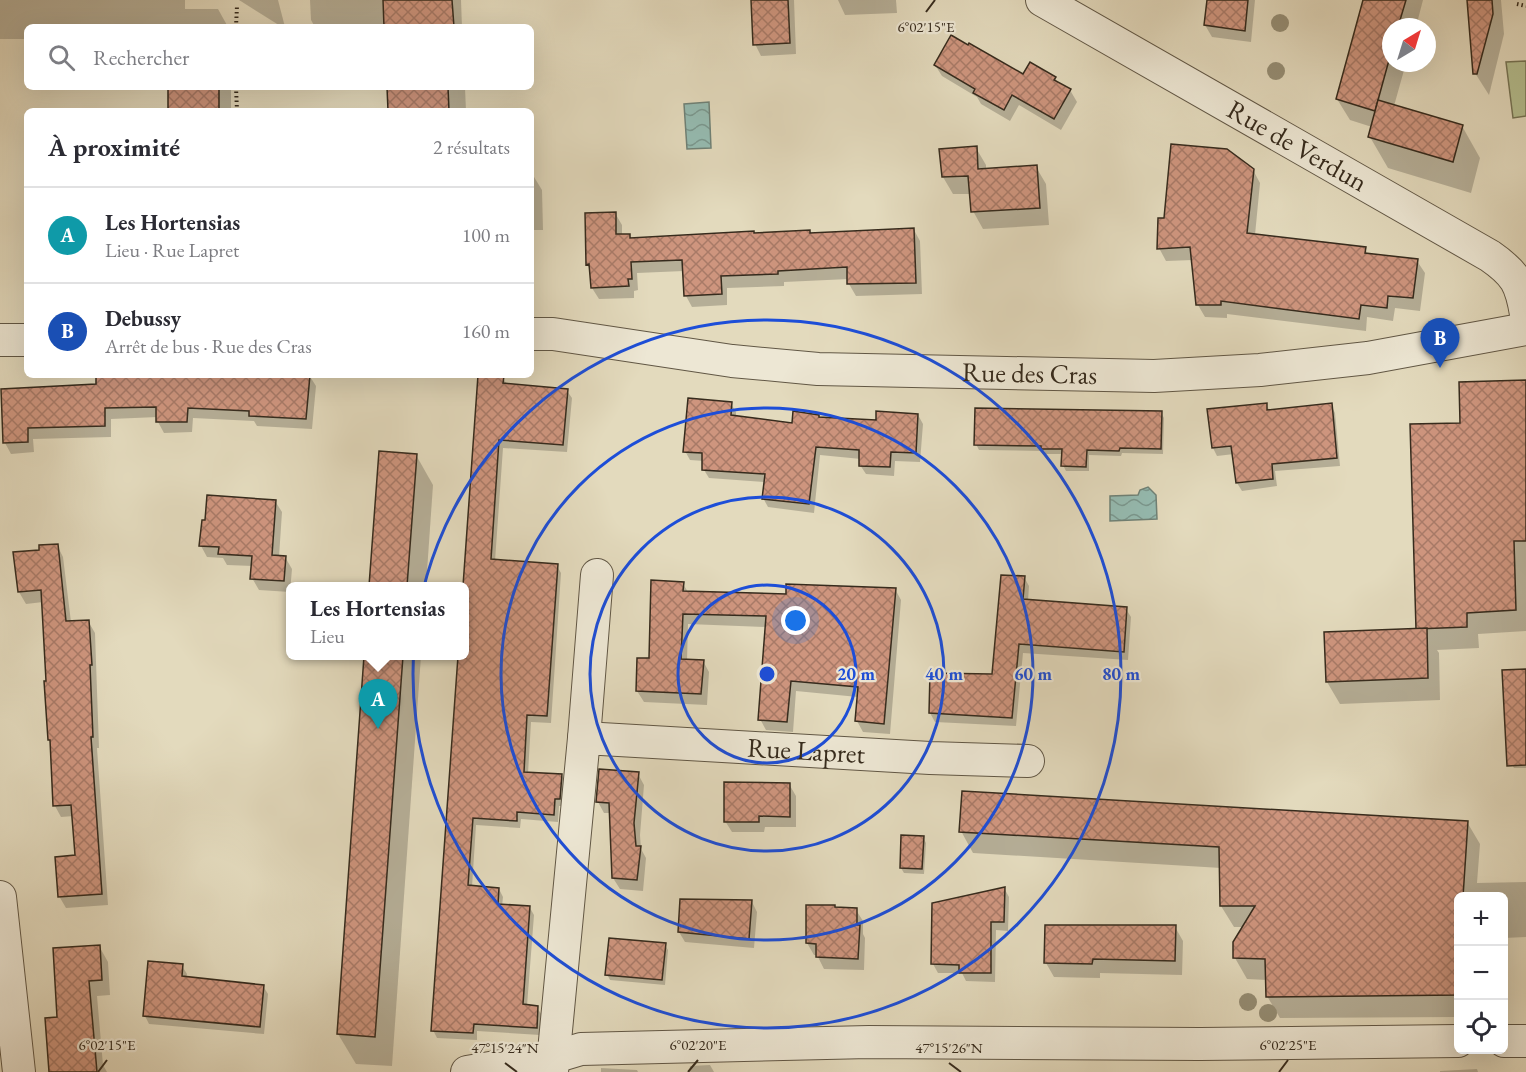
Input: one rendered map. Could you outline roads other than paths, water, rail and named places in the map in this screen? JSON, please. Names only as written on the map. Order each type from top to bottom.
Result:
[{"type":"street","name":"Rue de Verdun","points":[[1042,0],[1504,266],[1515,276],[1522,292],[1526,314]]},
{"type":"street","name":"Rue des Cras","points":[[534,334],[553,334],[732,361],[818,369],[1154,376],[1260,370],[1368,358],[1526,329]]},
{"type":"street","points":[[0,340],[24,339]]},
{"type":"street","points":[[553,1065],[597,575]]},
{"type":"street","name":"Rue Lapret","points":[[584,738],[930,758],[1028,761]]},
{"type":"street","points":[[0,897],[19,1072]]},
{"type":"street","points":[[467,1072],[553,1065],[581,1048],[869,1042],[1212,1044],[1454,1041]]},
{"type":"street","points":[[1508,1041],[1526,1041]]},
{"type":"water","points":[[709,102],[711,148],[687,149],[684,104]]},
{"type":"water","points":[[1148,487],[1156,495],[1157,519],[1110,521],[1110,496],[1138,495],[1140,490]]},
{"type":"place","name":"Debussy","points":[[1440,368]]},
{"type":"place","name":"Les Hortensias","points":[[378,729]]}]
